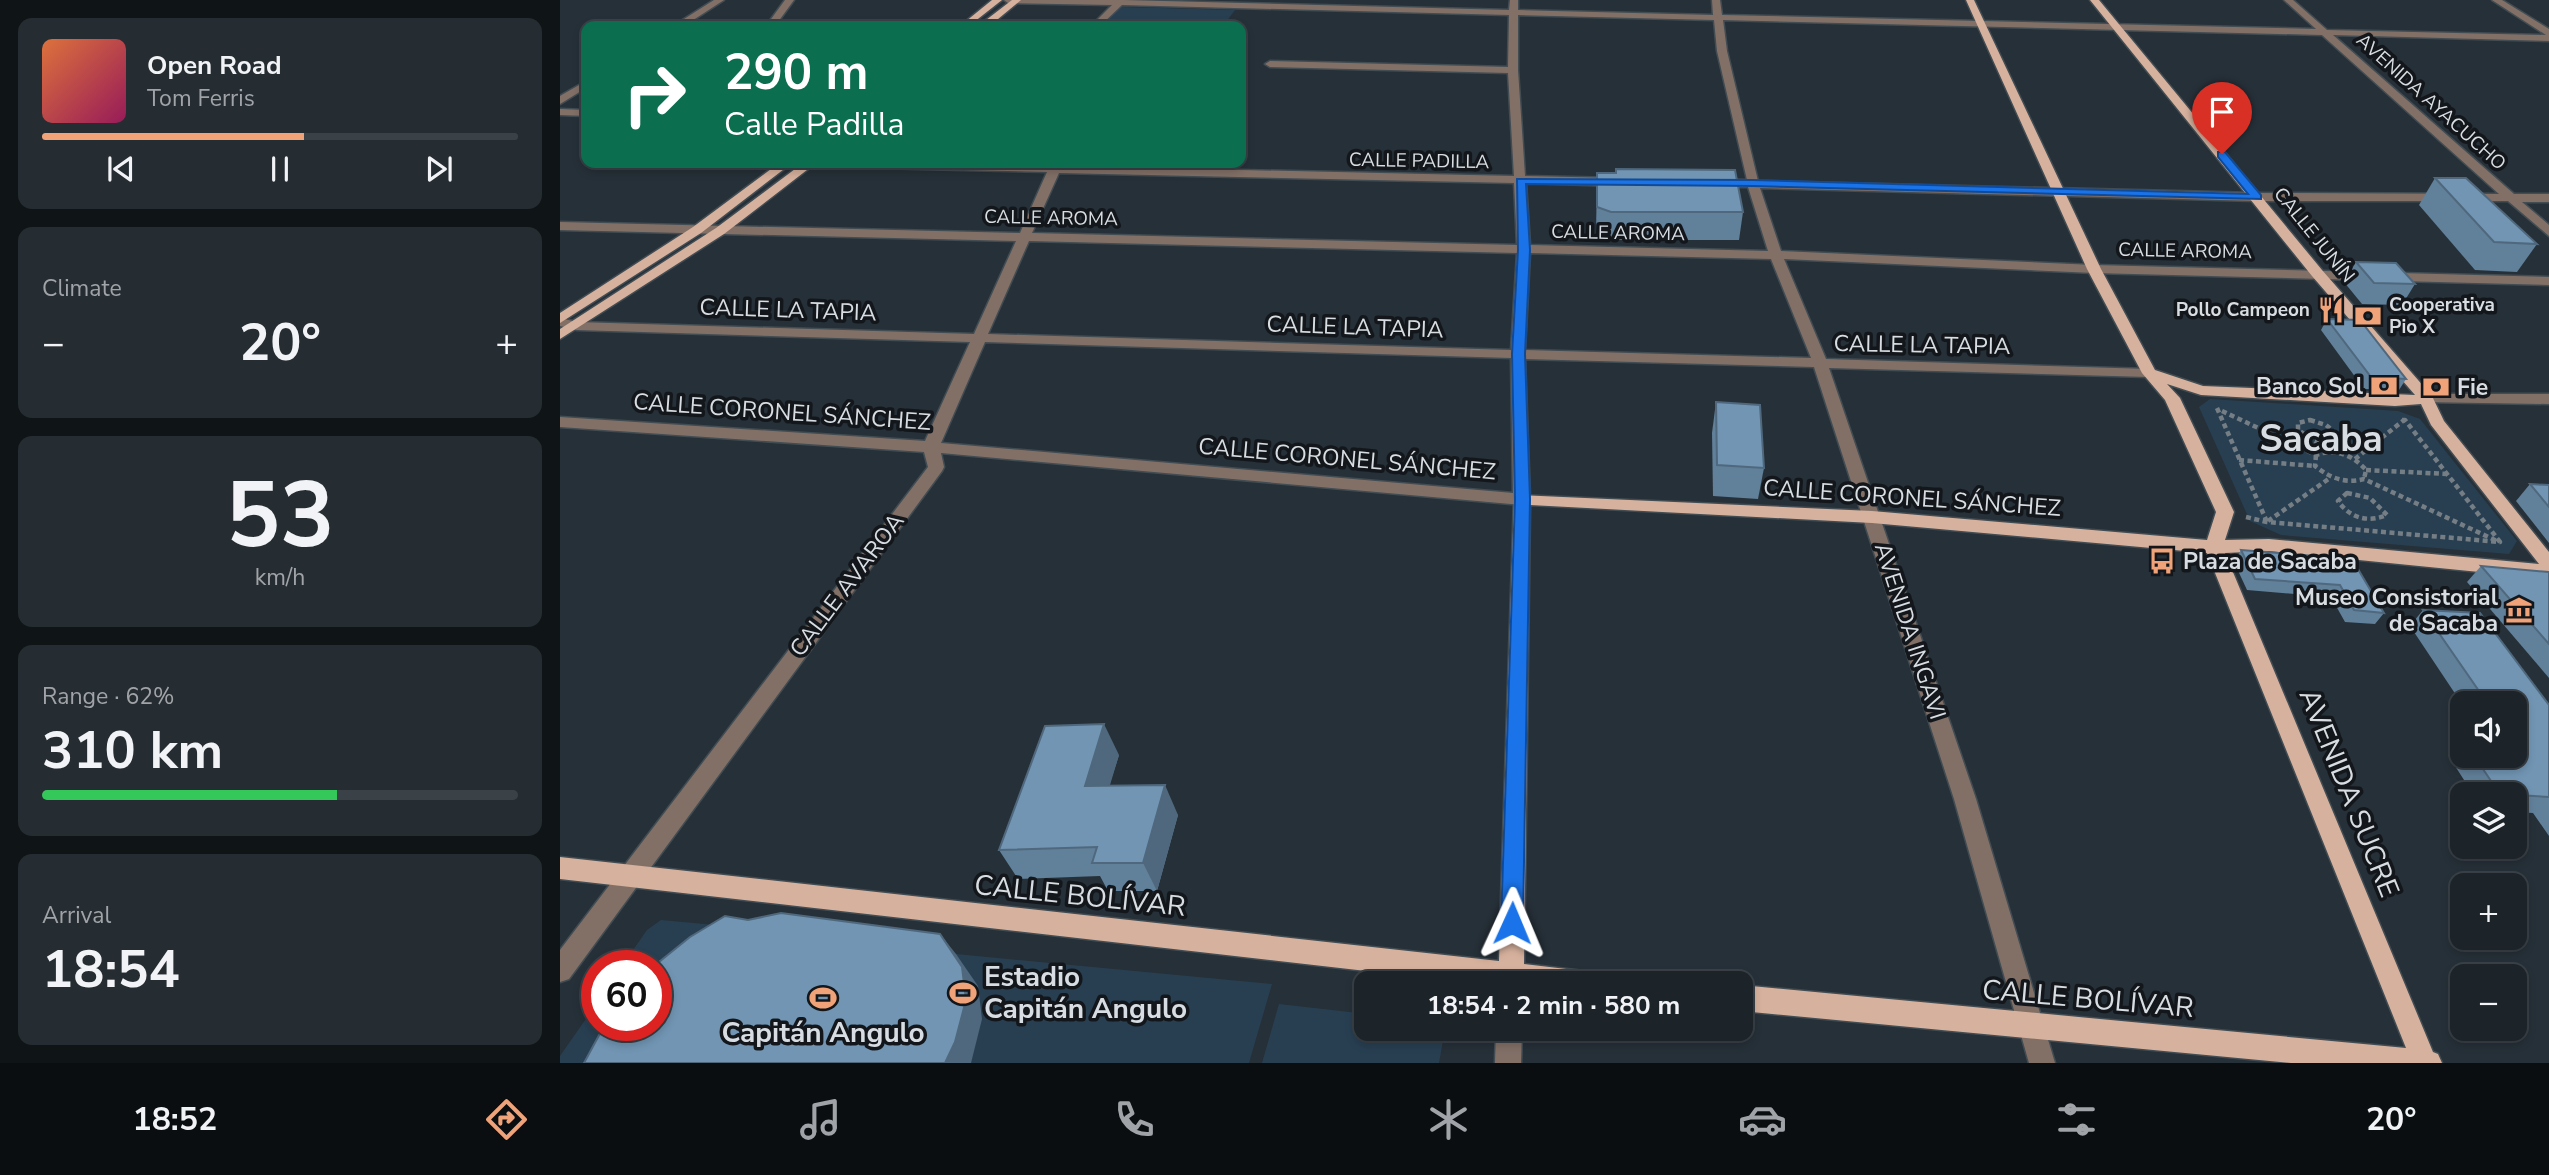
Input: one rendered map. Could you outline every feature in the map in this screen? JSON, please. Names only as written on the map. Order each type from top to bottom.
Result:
[{"type":"main road","points":[[971,21],[998,0]]},
{"type":"main road","points":[[990,21],[1017,0]]},
{"type":"main road","points":[[1970,0],[2094,269],[2149,373],[2172,398],[2225,512],[2214,547]]},
{"type":"main road","name":"CALLE JUNÍN","points":[[2094,0],[2317,273],[2427,399],[2437,422],[2549,565]]},
{"type":"main road","points":[[560,321],[698,230],[779,168]]},
{"type":"main road","points":[[560,335],[720,231],[802,168]]},
{"type":"main road","points":[[2149,373],[2200,390],[2395,401],[2427,399]]},
{"type":"main road","points":[[1511,971],[1522,499]]},
{"type":"main road","name":"CALLE CORONEL SÁNCHEZ","points":[[1522,499],[1872,517],[2214,547],[2269,545],[2549,572]]},
{"type":"main road","name":"AVENIDA SUCRE","points":[[2214,547],[2427,1063]]},
{"type":"main road","name":"CALLE BOLÍVAR","points":[[560,868],[1434,971]]},
{"type":"main road","name":"CALLE BOLÍVAR","points":[[1753,999],[2427,1063]]},
{"type":"street","points":[[686,21],[720,0]]},
{"type":"street","points":[[775,21],[790,0]]},
{"type":"street","points":[[1008,0],[1514,6],[1717,16],[2549,36]]},
{"type":"street","name":"AVENIDA INGAVI","points":[[1716,0],[1721,51],[1753,183],[1776,255],[1821,365],[1965,799],[2042,1063]]},
{"type":"street","name":"AVENIDA AYACUCHO","points":[[2288,0],[2549,232]]},
{"type":"street","points":[[2496,0],[2549,36]]},
{"type":"street","points":[[1100,21],[1121,2]]},
{"type":"street","points":[[1514,6],[1513,70],[1524,250],[1518,354],[1522,499]]},
{"type":"street","points":[[1270,64],[1513,70]]},
{"type":"street","points":[[560,101],[581,87]]},
{"type":"street","points":[[560,112],[581,113]]},
{"type":"street","name":"CALLE AVAROA","points":[[560,970],[936,467],[931,447],[1055,168]]},
{"type":"street","name":"CALLE PADILLA","points":[[1118,168],[1630,182]]},
{"type":"street","points":[[1698,182],[2257,197],[2549,198]]},
{"type":"street","name":"CALLE AROMA","points":[[560,226],[1776,255],[2094,269],[2549,281]]},
{"type":"street","name":"CALLE LA TAPIA","points":[[560,321],[577,326],[2149,373]]},
{"type":"street","points":[[2427,399],[2549,399]]},
{"type":"street","name":"CALLE CORONEL SÁNCHEZ","points":[[560,422],[931,447],[1522,499]]},
{"type":"street","points":[[1508,1063],[1509,1041]]},
{"type":"path","points":[[2395,401],[2404,420],[2500,542],[2518,569]]},
{"type":"path","points":[[2216,408],[2316,456],[2330,451],[2355,459],[2366,470],[2447,474]]},
{"type":"path","points":[[2216,408],[2242,410]]},
{"type":"path","points":[[2216,408],[2267,522],[2269,545]]},
{"type":"path","points":[[2306,414],[2319,415]]},
{"type":"path","points":[[2392,419],[2404,420]]},
{"type":"path","points":[[2326,444],[2334,440],[2336,433],[2326,425],[2310,420],[2298,423],[2298,430],[2310,440],[2326,444],[2330,451]]},
{"type":"path","points":[[2355,459],[2404,420]]},
{"type":"path","points":[[2315,466],[2316,456]]},
{"type":"path","points":[[2239,460],[2315,466],[2330,478],[2348,481],[2364,479],[2500,542]]},
{"type":"path","points":[[2364,479],[2366,470]]},
{"type":"path","points":[[2267,522],[2330,478]]},
{"type":"path","points":[[2348,481],[2356,494]]},
{"type":"path","points":[[2347,493],[2364,494],[2381,504],[2387,515],[2377,521],[2370,520],[2343,509],[2338,500],[2347,493]]},
{"type":"path","points":[[2370,520],[2375,531]]},
{"type":"path","points":[[2267,522],[2500,542]]},
{"type":"shaded area","points":[[1121,7],[1235,10],[1227,21],[1105,21]]},
{"type":"shaded area","points":[[2210,399],[2398,411],[2420,419],[2517,541],[2509,554],[2281,535],[2250,521],[2199,407]]},
{"type":"shaded area","name":"Estadio Capitán Angulo","points":[[661,920],[802,933],[956,954],[1272,984],[1249,1063],[560,1063],[560,1056],[581,1026],[581,1041],[672,1041],[672,950],[633,950],[647,930]]},
{"type":"shaded area","points":[[1279,1004],[1354,1013],[1354,1041],[1443,1041],[1439,1063],[1262,1063]]},
{"type":"building","points":[[1616,169],[1735,170],[1743,212],[1611,212],[1597,207],[1597,173],[1616,173]]},
{"type":"building","points":[[2435,178],[2466,178],[2537,244],[2494,242]]},
{"type":"building","points":[[2356,262],[2396,263],[2415,284],[2374,283]]},
{"type":"building","points":[[2327,319],[2360,320],[2406,379],[2371,377]]},
{"type":"building","points":[[1716,402],[1760,405],[1764,468],[1717,465]]},
{"type":"building","points":[[2530,484],[2549,485],[2549,507]]},
{"type":"building","points":[[2241,550],[2352,559],[2384,613],[2354,610],[2340,585],[2255,579]]},
{"type":"building","points":[[2481,566],[2549,572],[2549,644]]},
{"type":"building","points":[[2423,610],[2480,613],[2549,705],[2549,797],[2527,796],[2527,782],[2492,782],[2482,768],[2527,768],[2527,691],[2479,691]]},
{"type":"building","points":[[1104,724],[1085,786],[1165,785],[1143,863],[1092,863],[1097,847],[999,850],[1045,726]]},
{"type":"building","name":"Capitán Angulo","points":[[781,913],[940,934],[962,967],[966,1000],[955,1042],[945,1063],[584,1063],[596,1041],[672,1041],[672,952],[725,916],[748,920]]},
{"type":"place","name":"Pollo Campeon","points":[[2331,310]]},
{"type":"place","name":"Cooperativa Pio X","points":[[2368,316]]},
{"type":"place","name":"Banco Sol","points":[[2384,386]]},
{"type":"place","name":"Fie","points":[[2436,387]]},
{"type":"place","name":"Plaza de Sacaba","points":[[2162,561]]},
{"type":"place","name":"Museo Consistorial de Sacaba","points":[[2519,610]]},
{"type":"place","name":"Estadio Capitán Angulo","points":[[963,993]]},
{"type":"place","name":"Capitán Angulo","points":[[823,998]]},
{"type":"district","name":"Sacaba","points":[[2321,439]]},
{"type":"route","points":[[1512,923],[1522,499],[1518,354],[1524,250],[1521,181],[1753,183],[2257,197],[2222,154]]}]
